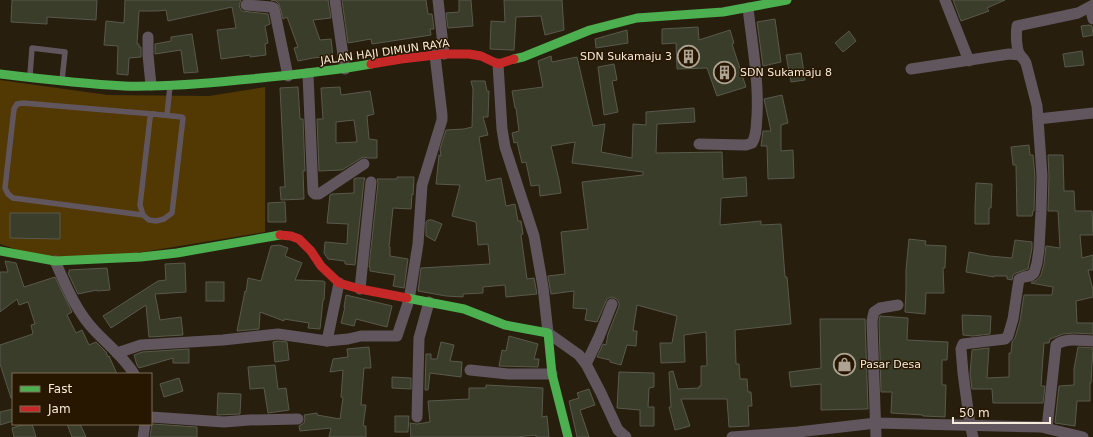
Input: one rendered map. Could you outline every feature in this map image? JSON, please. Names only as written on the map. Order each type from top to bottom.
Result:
[{"type":"street","points":[[335,0],[345,70]]},
{"type":"street","points":[[117,353],[141,345],[223,340],[278,334],[327,341],[361,336],[397,336],[409,300],[418,244],[422,185],[436,141],[442,115],[438,0]]},
{"type":"street","points":[[568,437],[552,374],[543,287],[534,236],[504,141],[498,64],[524,57],[590,30],[637,18],[703,14],[748,8],[787,0]]},
{"type":"street","points":[[945,0],[969,61]]},
{"type":"street","points":[[246,5],[274,8],[288,76]]},
{"type":"street","points":[[1020,55],[1016,34],[1018,26],[1078,13],[1092,6],[1093,19]]},
{"type":"street","points":[[698,144],[746,145],[752,144],[755,138],[758,103],[748,8]]},
{"type":"street","points":[[148,36],[151,85]]},
{"type":"street","name":"JALAN HAJI DIMUN RAYA","points":[[0,74],[124,86],[195,84],[288,76],[345,70],[401,59],[439,55],[470,54],[480,56],[498,64]]},
{"type":"street","points":[[911,69],[1009,54],[1020,55],[1024,58],[1026,63],[1037,106],[1042,184],[1037,263],[1034,273],[1030,276],[1019,279],[1013,319],[1008,336],[1005,338],[963,344],[961,349],[970,425],[974,437]]},
{"type":"street","points":[[308,74],[313,192],[315,194],[319,194],[364,164]]},
{"type":"street","points":[[1038,119],[1093,113]]},
{"type":"street","points":[[360,289],[371,182]]},
{"type":"street","points":[[0,251],[55,261],[141,257],[177,253],[279,235],[291,236],[299,239],[321,266],[339,283],[409,300],[429,302],[464,309],[505,324],[548,333],[579,355],[586,364],[618,430],[626,437]]},
{"type":"street","points":[[55,261],[68,291],[79,311],[94,330],[117,353],[133,373]]},
{"type":"street","points":[[327,341],[339,283]]},
{"type":"street","points":[[417,417],[418,338],[429,302]]},
{"type":"street","points":[[586,364],[600,337],[612,304]]},
{"type":"street","points":[[876,437],[872,320],[874,312],[880,308],[898,305]]},
{"type":"street","points":[[1047,428],[1056,345],[1068,341],[1093,341]]},
{"type":"street","points":[[470,370],[508,374],[552,374]]},
{"type":"street","points":[[152,417],[224,422],[298,419]]},
{"type":"street","points":[[732,437],[799,435],[876,423],[1041,427],[1083,437]]},
{"type":"street","points":[[143,437],[144,425]]},
{"type":"lane","points":[[30,78],[32,48],[65,52],[62,81]]},
{"type":"lane","points":[[167,115],[170,85]]},
{"type":"lane","points":[[23,103],[153,114],[183,118],[172,213],[164,219],[156,221],[149,220],[142,215],[13,198],[8,194],[5,188],[14,109],[17,104],[23,103]]},
{"type":"lane","points":[[142,215],[140,205],[150,118],[153,114]]},
{"type":"shaded area","points":[[0,80],[108,95],[209,96],[265,87],[265,232],[64,265],[0,244]]},
{"type":"building","points":[[12,0],[97,0],[96,20],[47,17],[47,24],[11,22]]},
{"type":"building","points":[[125,0],[241,0],[239,5],[242,11],[268,14],[270,24],[265,26],[268,43],[265,44],[266,55],[250,57],[250,55],[221,59],[217,30],[236,28],[232,7],[168,21],[166,10],[139,11],[137,44],[141,47],[141,57],[129,58],[128,75],[117,74],[118,46],[104,45],[106,21],[124,23]]},
{"type":"building","points":[[271,0],[328,0],[331,18],[313,20],[320,40],[331,39],[333,56],[298,61],[294,48],[298,47],[287,17],[283,19],[279,4],[276,1]]},
{"type":"building","points":[[342,0],[426,0],[428,14],[432,14],[434,29],[430,29],[431,35],[372,44],[371,39],[348,43]]},
{"type":"building","points":[[459,0],[471,0],[473,26],[448,28],[446,13],[459,12]]},
{"type":"building","points":[[504,0],[562,0],[564,30],[545,35],[541,16],[516,17],[514,50],[490,49],[491,21],[505,22]]},
{"type":"building","points":[[953,0],[1005,0],[987,8],[989,11],[961,21]]},
{"type":"building","points":[[775,19],[781,62],[763,66],[757,22]]},
{"type":"building","points":[[1081,26],[1092,26],[1093,35],[1083,37]]},
{"type":"building","points":[[698,27],[699,40],[730,30],[734,43],[732,44],[746,87],[717,96],[707,68],[677,69],[676,43],[662,44],[662,29]]},
{"type":"building","points":[[627,30],[628,43],[596,48],[595,39]]},
{"type":"building","points":[[849,31],[856,41],[843,52],[835,43]]},
{"type":"building","points":[[192,34],[198,72],[184,73],[181,50],[155,54],[155,44],[171,41],[171,37]]},
{"type":"building","points":[[1082,51],[1084,65],[1065,67],[1063,54]]},
{"type":"building","points":[[801,53],[805,80],[791,82],[786,55]]},
{"type":"building","points":[[551,56],[552,62],[577,57],[593,126],[605,124],[601,152],[632,158],[633,124],[646,125],[646,112],[694,108],[695,122],[657,124],[656,153],[722,152],[723,179],[746,177],[747,196],[721,198],[720,225],[761,221],[761,225],[781,224],[785,277],[787,277],[791,324],[735,330],[736,364],[739,364],[740,379],[747,379],[748,392],[751,392],[752,406],[748,406],[749,426],[729,427],[727,399],[681,399],[690,426],[675,430],[669,407],[671,407],[669,372],[673,371],[678,389],[699,388],[699,386],[701,386],[701,366],[707,366],[706,332],[684,335],[685,362],[661,363],[660,343],[672,343],[677,316],[637,305],[633,331],[637,331],[636,346],[627,345],[621,365],[610,362],[610,360],[597,357],[603,344],[606,345],[608,334],[619,306],[617,299],[611,297],[607,299],[597,322],[585,320],[587,309],[573,308],[574,291],[551,294],[548,276],[565,274],[561,232],[588,229],[582,182],[643,175],[643,172],[572,163],[575,142],[551,146],[561,193],[540,196],[539,185],[531,186],[526,162],[522,163],[517,142],[514,143],[512,133],[519,131],[512,91],[543,87],[538,61]]},
{"type":"building","points":[[614,64],[617,80],[612,81],[618,112],[604,115],[598,67]]},
{"type":"building","points":[[471,81],[485,81],[487,91],[489,91],[488,117],[483,117],[488,135],[479,137],[486,181],[501,178],[506,206],[515,204],[518,221],[521,221],[523,234],[521,235],[527,279],[534,278],[537,294],[506,297],[505,285],[483,287],[483,293],[463,294],[463,297],[446,296],[418,291],[421,268],[490,264],[488,244],[478,245],[476,222],[452,216],[460,185],[436,184],[439,155],[441,156],[440,149],[446,130],[472,127],[473,89]]},
{"type":"building","points":[[298,87],[300,119],[303,119],[305,171],[303,171],[304,199],[281,200],[280,187],[285,187],[280,88]]},
{"type":"building","points":[[340,87],[341,95],[370,91],[374,114],[367,116],[369,139],[377,140],[377,158],[363,157],[342,170],[319,171],[317,119],[323,119],[321,88]],"holes":[[[354,120],[357,142],[336,143],[336,122]]]},
{"type":"building","points":[[782,95],[788,123],[781,125],[781,151],[793,150],[794,178],[768,179],[767,146],[761,146],[763,131],[771,131],[764,99]]},
{"type":"building","points":[[1029,145],[1030,155],[1033,155],[1035,176],[1034,211],[1032,216],[1017,216],[1016,165],[1013,165],[1011,147]]},
{"type":"building","points":[[1048,155],[1063,155],[1064,191],[1074,191],[1075,211],[1092,211],[1093,235],[1080,235],[1082,258],[1093,255],[1093,270],[1088,270],[1093,290],[1093,297],[1076,301],[1077,323],[1093,323],[1093,334],[1063,334],[1050,339],[1049,343],[1044,343],[1041,386],[1045,386],[1043,403],[993,403],[992,389],[972,389],[970,374],[972,350],[989,348],[987,378],[1009,377],[1009,353],[1011,353],[1012,342],[1015,338],[1020,321],[1024,295],[1052,295],[1053,287],[1031,283],[1038,279],[1041,275],[1046,246],[1060,248],[1058,211],[1048,211]]},
{"type":"building","points":[[397,177],[414,177],[411,209],[393,208],[389,247],[390,256],[408,259],[404,288],[393,286],[395,275],[370,271],[369,267],[378,183],[377,179],[397,179]]},
{"type":"building","points":[[365,178],[355,265],[345,264],[345,261],[328,259],[324,253],[325,242],[347,244],[348,224],[327,223],[330,195],[354,193],[354,179]]},
{"type":"building","points":[[976,183],[992,184],[989,224],[975,224]]},
{"type":"building","points":[[285,202],[286,222],[268,222],[268,203]]},
{"type":"building","points":[[10,213],[60,213],[60,239],[10,238]]},
{"type":"building","points":[[428,220],[442,224],[435,241],[426,236],[426,222]]},
{"type":"building","points":[[909,239],[926,241],[925,245],[946,246],[945,268],[943,268],[944,293],[926,293],[925,314],[905,312],[906,270]]},
{"type":"building","points":[[1015,240],[1032,242],[1032,248],[1028,269],[1013,275],[1012,280],[1007,279],[1007,276],[994,277],[966,272],[969,252],[1012,258]]},
{"type":"building","points":[[279,245],[288,248],[285,256],[302,263],[295,280],[325,282],[320,329],[308,328],[309,323],[284,319],[284,321],[260,312],[259,329],[237,331],[248,278],[261,281],[271,246]]},
{"type":"building","points":[[5,261],[16,263],[24,287],[55,277],[72,312],[67,315],[76,333],[82,330],[89,345],[96,342],[106,352],[108,357],[109,356],[117,373],[12,373],[11,398],[0,364],[0,345],[33,334],[31,325],[35,324],[28,302],[19,305],[17,299],[0,312],[0,272],[8,272]]},
{"type":"building","points":[[185,263],[186,292],[155,294],[160,320],[181,317],[183,335],[149,337],[146,305],[111,328],[103,316],[158,281],[166,280],[165,264]]},
{"type":"building","points":[[107,268],[110,290],[97,290],[78,294],[68,273],[69,270]]},
{"type":"building","points":[[206,282],[224,282],[224,301],[206,301]]},
{"type":"building","points":[[346,295],[392,306],[387,327],[356,319],[354,326],[341,323]]},
{"type":"building","points":[[962,315],[991,316],[990,334],[973,336],[963,335]]},
{"type":"building","points":[[880,316],[908,318],[907,340],[948,342],[947,360],[942,360],[942,385],[946,385],[945,417],[891,413],[892,392],[881,392]]},
{"type":"building","name":"Pasar Desa","points":[[820,319],[865,319],[868,409],[821,410],[821,384],[791,387],[789,372],[821,368]]},
{"type":"building","points":[[509,336],[538,344],[534,359],[539,359],[538,367],[499,366],[502,350],[506,351]]},
{"type":"building","points":[[273,342],[287,342],[289,360],[275,362]]},
{"type":"building","points":[[441,342],[454,345],[450,361],[462,362],[461,377],[430,373],[428,390],[425,390],[426,354],[431,354],[431,359],[437,359]]},
{"type":"building","points":[[369,347],[371,368],[364,368],[361,405],[366,405],[363,426],[366,426],[366,437],[329,437],[331,428],[300,431],[299,426],[304,423],[304,415],[317,413],[317,415],[340,419],[343,398],[341,397],[343,370],[330,372],[333,359],[348,357],[347,349]]},
{"type":"building","points":[[1078,347],[1093,348],[1090,401],[1077,401],[1075,426],[1055,423],[1059,386],[1074,385],[1074,369]]},
{"type":"building","points":[[189,349],[189,363],[173,363],[173,358],[139,368],[134,355],[142,352]]},
{"type":"building","points":[[275,365],[278,389],[286,388],[289,410],[268,413],[264,388],[250,389],[248,367]]},
{"type":"building","points":[[619,372],[654,373],[654,387],[649,388],[648,407],[654,407],[654,426],[640,426],[640,410],[617,408]]},
{"type":"building","points":[[392,377],[411,378],[411,389],[392,388]]},
{"type":"building","points":[[179,378],[183,391],[164,397],[160,384]]},
{"type":"building","points":[[486,385],[543,388],[542,417],[547,416],[549,437],[536,437],[536,435],[516,437],[411,437],[410,423],[417,424],[430,422],[428,401],[469,399],[469,388],[486,388]]},
{"type":"building","points":[[589,389],[595,405],[580,410],[589,437],[577,437],[569,401],[579,398],[577,393]]},
{"type":"building","points":[[218,393],[241,394],[240,414],[217,415]]},
{"type":"building","points":[[12,409],[12,421],[0,425],[0,412]]},
{"type":"building","points":[[395,416],[409,416],[408,432],[395,432]]},
{"type":"building","points":[[152,424],[197,427],[197,437],[150,437]]},
{"type":"building","points":[[22,425],[32,425],[36,437],[14,437],[12,428]]},
{"type":"building","points":[[67,425],[80,425],[86,437],[72,437]]},
{"type":"traffic: fast","points":[[514,59],[523,57],[590,30],[637,18],[723,12],[787,0]]},
{"type":"traffic: fast","points":[[0,74],[93,84],[153,86],[196,84],[288,75],[371,64]]},
{"type":"traffic: fast","points":[[0,251],[55,261],[141,257],[177,253],[280,235]]},
{"type":"traffic: fast","points":[[407,298],[464,309],[505,325],[548,333],[552,374],[568,437]]},
{"type":"traffic: jam","points":[[371,64],[444,54],[469,54],[481,56],[498,64],[514,59]]},
{"type":"traffic: jam","points":[[280,235],[291,236],[299,239],[311,251],[321,266],[339,283],[360,289],[407,298]]},
{"type":"place","name":"SDN Sukamaju 3","points":[[688,56]]},
{"type":"place","name":"SDN Sukamaju 8","points":[[725,72]]},
{"type":"place","name":"Pasar Desa","points":[[845,364]]}]
